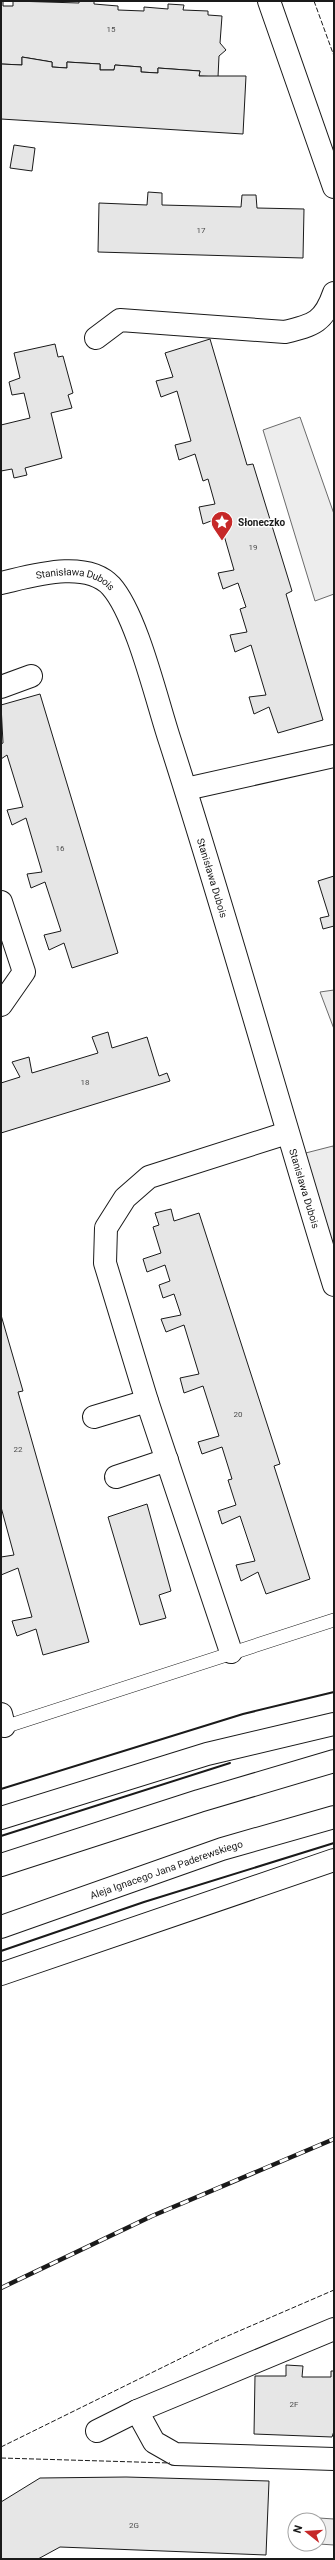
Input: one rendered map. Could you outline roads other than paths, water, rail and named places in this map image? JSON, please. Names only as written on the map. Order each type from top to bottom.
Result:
[{"type":"street","points":[[269,1],[334,187]]},
{"type":"street","points":[[96,338],[120,320],[285,332],[311,326],[328,309],[334,293]]},
{"type":"street","name":"Stanisława Dubois","points":[[1,583],[41,573],[87,572],[110,585],[130,617],[186,790],[246,989],[287,1133],[334,1285]]},
{"type":"street","points":[[1,687],[31,676]]},
{"type":"street","points":[[186,790],[334,756]]},
{"type":"street","points":[[1,902],[24,972],[1,1005]]},
{"type":"street","points":[[230,1652],[147,1402],[105,1263],[106,1228],[125,1198],[149,1177],[287,1133]]},
{"type":"street","points":[[94,1417],[147,1402]]},
{"type":"street","points":[[116,1477],[167,1460]]},
{"type":"street","points":[[1,1818],[207,1754],[334,1724]]},
{"type":"street","points":[[1,1865],[199,1801],[334,1761]]},
{"type":"street","name":"Aleja Ignacego Jana Paderewskiego","points":[[1,1927],[222,1850],[334,1817]]},
{"type":"street","points":[[1,1974],[334,1860]]},
{"type":"street","points":[[97,2431],[137,2411],[334,2329]]},
{"type":"street","points":[[137,2411],[154,2442],[175,2454],[334,2459]]},
{"type":"lane","points":[[2,1723],[334,1620]]},
{"type":"railway","points":[[1,2288],[152,2216],[334,2139]]},
{"type":"place","name":"Słoneczko","points":[[222,542]]}]
